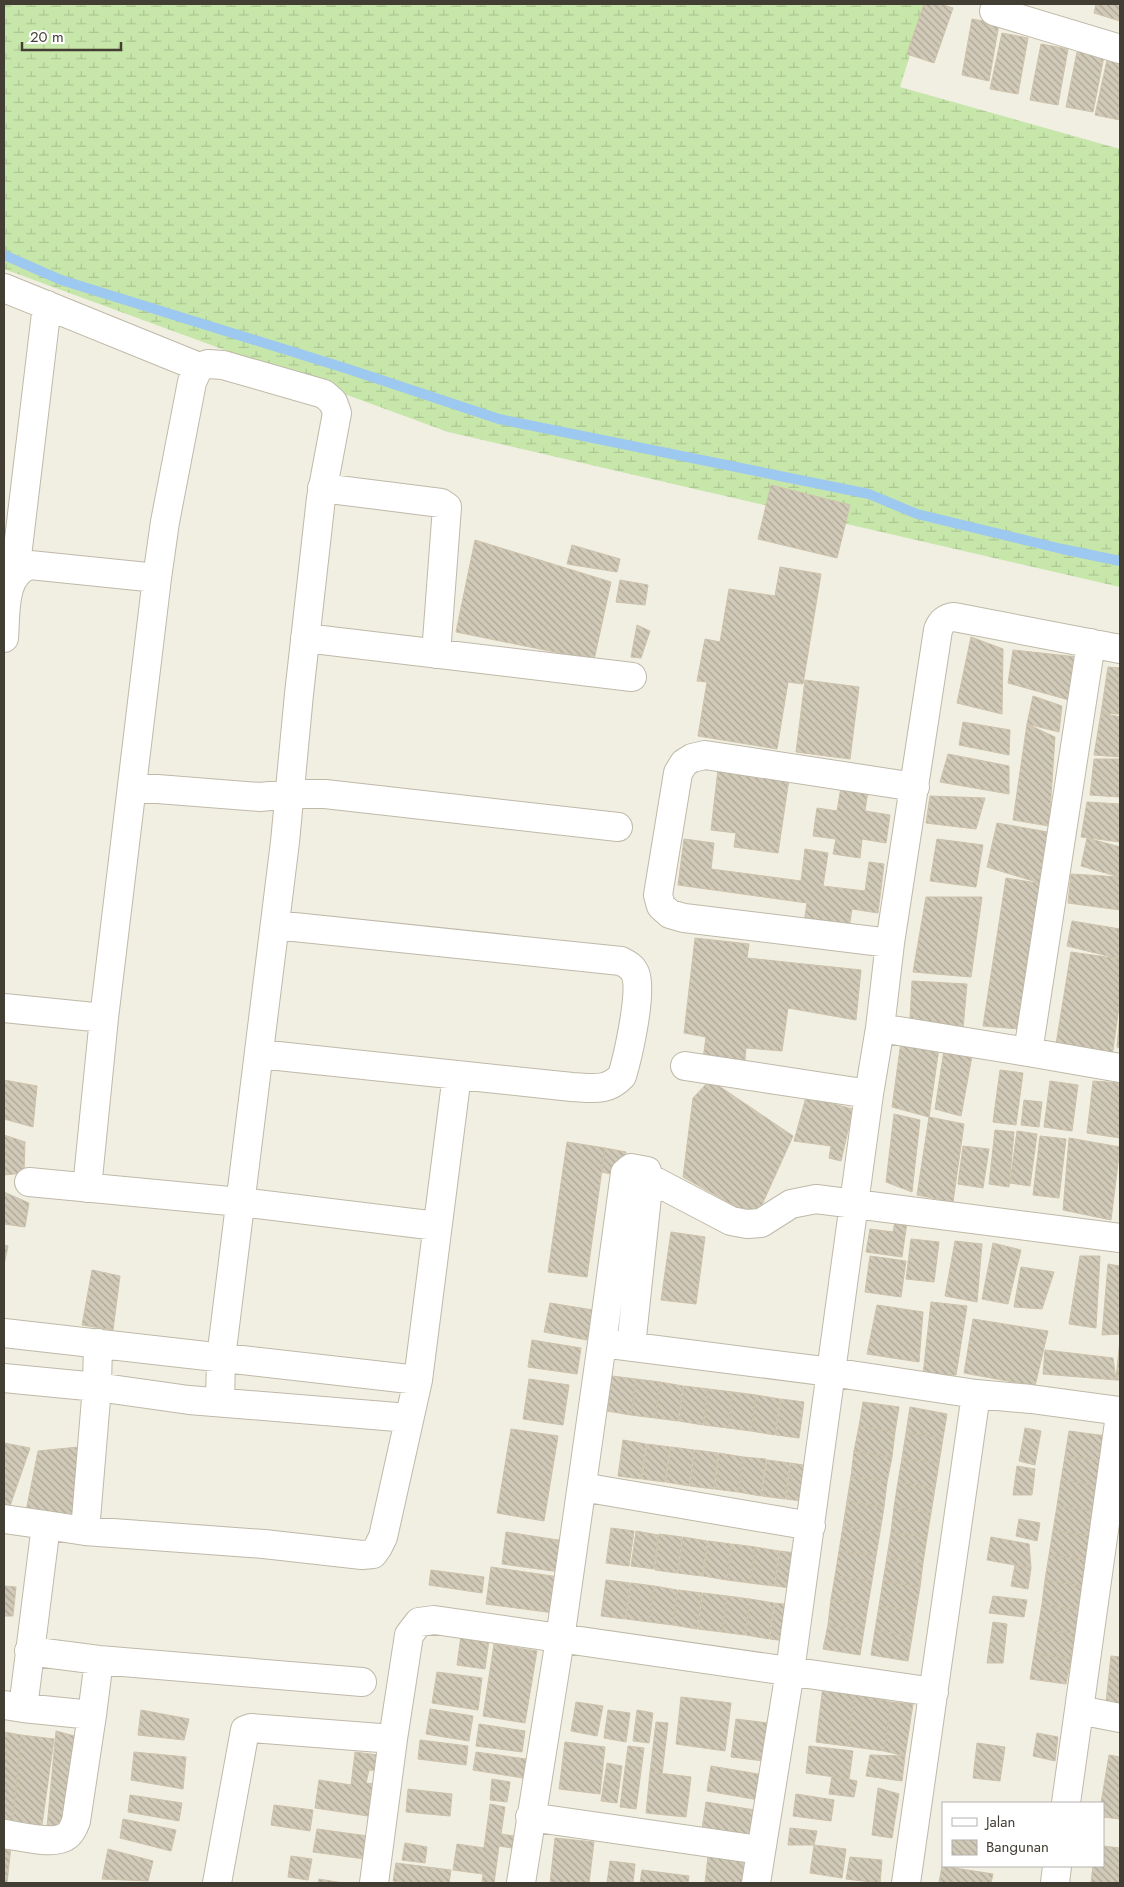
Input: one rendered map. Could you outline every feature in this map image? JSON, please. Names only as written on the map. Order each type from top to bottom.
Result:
[{"type":"street","points":[[994,11],[1120,49]]},
{"type":"street","points":[[4,288],[199,367],[208,364],[223,365],[324,394],[333,402],[337,412],[322,488],[275,925],[221,1358],[220,1402]]},
{"type":"street","points":[[16,573],[13,515],[47,305]]},
{"type":"street","points":[[87,1188],[104,1018],[157,578],[165,522],[192,382],[199,367]]},
{"type":"street","points":[[322,488],[440,503],[447,507],[436,654]]},
{"type":"street","points":[[4,638],[9,586],[16,573],[22,568],[30,565],[157,578]]},
{"type":"street","points":[[756,1883],[790,1670],[855,1203],[868,1094],[880,1028],[890,943],[938,630],[941,623],[947,618],[954,617],[1120,649]]},
{"type":"street","points":[[305,638],[632,677]]},
{"type":"street","points":[[1028,1052],[1091,643]]},
{"type":"street","points":[[890,943],[684,918],[670,914],[661,906],[658,895],[667,834],[678,773],[684,763],[692,758],[705,755],[914,787]]},
{"type":"street","points":[[132,787],[260,797],[290,794],[325,794],[618,827]]},
{"type":"street","points":[[259,1054],[572,1087],[604,1088],[615,1084],[622,1076],[637,1000],[636,975],[631,966],[621,961],[275,925]]},
{"type":"street","points":[[4,1008],[104,1018]]},
{"type":"street","points":[[880,1028],[1120,1068]]},
{"type":"street","points":[[685,1066],[868,1094]]},
{"type":"street","points":[[4,1519],[85,1531],[264,1544],[362,1555],[372,1554],[383,1536],[418,1380],[457,1074]]},
{"type":"street","points":[[521,1883],[530,1817],[560,1639],[625,1173],[631,1168],[647,1172],[649,1178],[631,1346]]},
{"type":"street","points":[[649,1178],[731,1221],[747,1224],[761,1223],[791,1204],[816,1199],[1120,1238]]},
{"type":"street","points":[[29,1182],[240,1202],[437,1226]]},
{"type":"street","points":[[4,1333],[418,1380]]},
{"type":"street","points":[[85,1531],[97,1387],[98,1343]]},
{"type":"street","points":[[602,1343],[831,1372],[976,1394],[1040,1400],[1120,1411]]},
{"type":"street","points":[[4,1378],[97,1387],[189,1400],[409,1418]]},
{"type":"street","points":[[906,1883],[976,1394]]},
{"type":"street","points":[[1066,1802],[1120,1415]]},
{"type":"street","points":[[582,1487],[810,1526]]},
{"type":"street","points":[[46,1525],[29,1651],[14,1706],[92,1715]]},
{"type":"street","points":[[374,1883],[409,1635],[418,1622],[434,1620],[934,1692]]},
{"type":"street","points":[[29,1651],[99,1660],[362,1682]]},
{"type":"street","points":[[4,1834],[55,1840],[65,1837],[72,1830],[76,1821],[99,1660]]},
{"type":"street","points":[[1079,1710],[1120,1718]]},
{"type":"street","points":[[217,1883],[245,1730],[248,1728],[393,1739]]},
{"type":"street","points":[[530,1817],[760,1850]]},
{"type":"street","points":[[1055,1883],[1057,1867]]},
{"type":"green space","points":[[4,4],[926,4],[900,87],[1120,149],[1120,587],[448,432],[4,269]]},
{"type":"building","points":[[924,4],[941,4],[953,8],[934,63],[907,54]]},
{"type":"building","points":[[1096,4],[1120,4],[1120,21],[1094,13]]},
{"type":"building","points":[[972,19],[999,24],[989,81],[962,75]]},
{"type":"building","points":[[1002,33],[1028,38],[1018,94],[990,89]]},
{"type":"building","points":[[1041,44],[1068,49],[1058,105],[1030,100]]},
{"type":"building","points":[[1077,52],[1104,56],[1093,112],[1066,107]]},
{"type":"building","points":[[1107,60],[1120,62],[1120,120],[1095,115]]},
{"type":"building","points":[[771,485],[850,505],[837,558],[758,539]]},
{"type":"building","points":[[475,540],[611,582],[594,660],[456,632]]},
{"type":"building","points":[[572,545],[620,559],[617,572],[567,564]]},
{"type":"building","points":[[780,567],[821,574],[803,684],[788,682],[777,749],[698,736],[707,682],[697,681],[705,639],[720,642],[729,589],[775,596]]},
{"type":"building","points":[[620,580],[648,585],[645,605],[616,602]]},
{"type":"building","points":[[637,625],[650,631],[641,658],[631,657]]},
{"type":"building","points":[[971,637],[1003,649],[1002,714],[957,703]]},
{"type":"building","points":[[1013,650],[1078,657],[1069,700],[1008,683]]},
{"type":"building","points":[[1108,667],[1120,668],[1120,714],[1101,713]]},
{"type":"building","points":[[805,680],[859,687],[850,759],[796,752]]},
{"type":"building","points":[[1033,696],[1062,706],[1059,732],[1027,724]]},
{"type":"building","points":[[1101,713],[1120,717],[1120,757],[1094,755]]},
{"type":"building","points":[[963,722],[1010,730],[1009,755],[959,745]]},
{"type":"building","points":[[1027,724],[1055,737],[1049,826],[1013,820]]},
{"type":"building","points":[[948,754],[1009,766],[1009,794],[940,782]]},
{"type":"building","points":[[1094,759],[1120,759],[1120,797],[1090,795]]},
{"type":"building","points":[[718,769],[789,779],[778,853],[734,847],[736,833],[711,830]]},
{"type":"building","points":[[841,787],[868,791],[865,811],[890,815],[886,843],[862,839],[860,858],[833,854],[836,839],[813,836],[817,808],[837,811]]},
{"type":"building","points":[[930,796],[985,798],[976,829],[926,823]]},
{"type":"building","points":[[1087,802],[1120,804],[1120,842],[1081,837]]},
{"type":"building","points":[[997,823],[1059,834],[1043,884],[987,867]]},
{"type":"building","points":[[1087,838],[1120,847],[1120,877],[1081,866]]},
{"type":"building","points":[[684,839],[714,843],[711,869],[801,881],[805,849],[828,853],[823,886],[865,891],[869,862],[884,864],[878,913],[852,909],[849,929],[804,923],[807,903],[678,885]]},
{"type":"building","points":[[937,839],[983,845],[976,887],[930,881]]},
{"type":"building","points":[[1071,874],[1120,877],[1120,910],[1068,903]]},
{"type":"building","points":[[1006,878],[1043,884],[1019,1029],[983,1026]]},
{"type":"building","points":[[926,897],[982,897],[971,977],[913,972]]},
{"type":"building","points":[[1072,921],[1120,929],[1120,959],[1067,946]]},
{"type":"building","points":[[695,938],[749,944],[747,958],[861,970],[856,1020],[788,1008],[782,1051],[746,1048],[745,1060],[703,1059],[706,1037],[684,1033]]},
{"type":"building","points":[[1071,952],[1120,959],[1120,1000],[1112,1057],[1055,1050]]},
{"type":"building","points":[[912,981],[967,984],[963,1029],[910,1018]]},
{"type":"building","points":[[1120,1014],[1120,1048],[1117,1047]]},
{"type":"building","points":[[901,1042],[939,1048],[929,1117],[892,1107]]},
{"type":"building","points":[[944,1050],[972,1056],[961,1116],[935,1109]]},
{"type":"building","points":[[1000,1070],[1023,1073],[1016,1125],[993,1122]]},
{"type":"building","points":[[4,1080],[37,1086],[33,1127],[4,1119]]},
{"type":"building","points":[[710,1080],[793,1136],[756,1218],[683,1177],[693,1098]]},
{"type":"building","points":[[1050,1081],[1078,1085],[1072,1131],[1044,1127]]},
{"type":"building","points":[[1093,1081],[1120,1083],[1120,1138],[1087,1133]]},
{"type":"building","points":[[806,1097],[853,1109],[841,1161],[829,1158],[831,1146],[794,1141]]},
{"type":"building","points":[[1024,1100],[1042,1102],[1039,1127],[1021,1125]]},
{"type":"building","points":[[894,1114],[920,1120],[912,1192],[886,1182]]},
{"type":"building","points":[[929,1117],[964,1124],[953,1202],[917,1195]]},
{"type":"building","points":[[995,1130],[1014,1132],[1009,1187],[989,1184]]},
{"type":"building","points":[[1017,1131],[1037,1134],[1030,1186],[1010,1183]]},
{"type":"building","points":[[4,1135],[25,1142],[24,1173],[4,1175]]},
{"type":"building","points":[[1040,1136],[1066,1139],[1059,1198],[1033,1195]]},
{"type":"building","points":[[1069,1138],[1120,1147],[1111,1220],[1063,1210]]},
{"type":"building","points":[[567,1142],[605,1148],[587,1277],[548,1272]]},
{"type":"building","points":[[963,1146],[989,1149],[983,1188],[958,1184]]},
{"type":"building","points":[[605,1148],[626,1152],[622,1176],[601,1172]]},
{"type":"building","points":[[4,1192],[29,1203],[25,1227],[4,1224]]},
{"type":"building","points":[[895,1221],[907,1222],[902,1257],[866,1252],[870,1229],[893,1232]]},
{"type":"building","points":[[671,1232],[705,1237],[696,1304],[661,1300]]},
{"type":"building","points":[[911,1239],[939,1242],[934,1282],[906,1279]]},
{"type":"building","points":[[955,1241],[982,1244],[977,1302],[945,1296]]},
{"type":"building","points":[[993,1243],[1021,1250],[1008,1304],[982,1299]]},
{"type":"building","points":[[4,1245],[8,1246],[4,1265]]},
{"type":"building","points":[[870,1256],[906,1261],[901,1297],[865,1292]]},
{"type":"building","points":[[1080,1256],[1100,1256],[1096,1328],[1069,1324]]},
{"type":"building","points":[[1108,1264],[1120,1266],[1120,1334],[1102,1335]]},
{"type":"building","points":[[1021,1267],[1054,1272],[1042,1309],[1014,1307]]},
{"type":"building","points":[[92,1270],[120,1276],[113,1330],[82,1325]]},
{"type":"building","points":[[931,1302],[967,1306],[956,1375],[923,1375]]},
{"type":"building","points":[[550,1303],[593,1310],[587,1340],[544,1332]]},
{"type":"building","points":[[877,1305],[923,1312],[919,1362],[867,1354]]},
{"type":"building","points":[[973,1319],[1048,1331],[1035,1386],[964,1373]]},
{"type":"building","points":[[1120,1339],[1120,1380],[1116,1380]]},
{"type":"building","points":[[532,1340],[581,1348],[577,1374],[528,1367]]},
{"type":"building","points":[[1045,1350],[1113,1358],[1116,1380],[1043,1374]]},
{"type":"building","points":[[612,1376],[636,1379],[631,1415],[607,1411]]},
{"type":"building","points":[[529,1379],[569,1385],[563,1425],[523,1419]]},
{"type":"building","points":[[636,1379],[660,1382],[655,1418],[631,1415]]},
{"type":"building","points":[[660,1382],[683,1386],[678,1421],[655,1418]]},
{"type":"building","points":[[684,1386],[708,1389],[703,1425],[679,1421]]},
{"type":"building","points":[[708,1389],[733,1392],[728,1428],[704,1425]]},
{"type":"building","points":[[733,1392],[756,1395],[751,1431],[728,1428]]},
{"type":"building","points":[[756,1395],[780,1399],[775,1435],[751,1431]]},
{"type":"building","points":[[781,1399],[804,1402],[799,1438],[776,1435]]},
{"type":"building","points":[[863,1402],[899,1407],[895,1432],[859,1426]]},
{"type":"building","points":[[910,1407],[947,1414],[943,1438],[906,1433]]},
{"type":"building","points":[[859,1426],[895,1432],[892,1457],[854,1451]]},
{"type":"building","points":[[1025,1428],[1041,1431],[1035,1465],[1019,1461]]},
{"type":"building","points":[[511,1429],[558,1436],[544,1521],[497,1513]]},
{"type":"building","points":[[1069,1431],[1106,1436],[1102,1461],[1065,1456]]},
{"type":"building","points":[[906,1433],[943,1438],[939,1463],[902,1458]]},
{"type":"building","points":[[623,1440],[646,1444],[641,1479],[618,1476]]},
{"type":"building","points":[[4,1443],[30,1448],[10,1506],[4,1504]]},
{"type":"building","points":[[647,1444],[670,1447],[665,1482],[642,1479]]},
{"type":"building","points":[[89,1446],[76,1526],[26,1511],[38,1451]]},
{"type":"building","points":[[671,1447],[694,1450],[689,1486],[666,1482]]},
{"type":"building","points":[[695,1450],[718,1453],[714,1489],[690,1486]]},
{"type":"building","points":[[854,1451],[892,1457],[887,1482],[851,1476]]},
{"type":"building","points":[[719,1453],[743,1457],[738,1492],[715,1489]]},
{"type":"building","points":[[1065,1456],[1102,1461],[1098,1486],[1061,1480]]},
{"type":"building","points":[[743,1457],[766,1459],[761,1496],[738,1492]]},
{"type":"building","points":[[902,1458],[939,1463],[935,1488],[898,1482]]},
{"type":"building","points":[[767,1460],[790,1463],[785,1499],[762,1496]]},
{"type":"building","points":[[791,1463],[815,1467],[810,1502],[786,1499]]},
{"type":"building","points":[[1017,1466],[1035,1469],[1032,1495],[1013,1495]]},
{"type":"building","points":[[851,1476],[887,1482],[884,1507],[847,1501]]},
{"type":"building","points":[[1061,1480],[1098,1486],[1094,1511],[1057,1506]]},
{"type":"building","points":[[898,1482],[935,1488],[931,1513],[894,1507]]},
{"type":"building","points":[[847,1501],[884,1507],[880,1532],[843,1526]]},
{"type":"building","points":[[1057,1506],[1094,1511],[1090,1536],[1053,1530]]},
{"type":"building","points":[[894,1507],[931,1513],[927,1537],[891,1532]]},
{"type":"building","points":[[1019,1519],[1040,1523],[1037,1541],[1016,1536]]},
{"type":"building","points":[[843,1526],[880,1532],[876,1556],[839,1551]]},
{"type":"building","points":[[611,1528],[634,1531],[629,1566],[606,1563]]},
{"type":"building","points":[[1053,1530],[1090,1536],[1086,1560],[1049,1555]]},
{"type":"building","points":[[636,1531],[658,1535],[654,1569],[631,1566]]},
{"type":"building","points":[[506,1532],[571,1542],[567,1573],[502,1564]]},
{"type":"building","points":[[891,1532],[927,1537],[923,1563],[887,1557]]},
{"type":"building","points":[[659,1534],[682,1537],[677,1573],[655,1570]]},
{"type":"building","points":[[683,1537],[707,1541],[702,1576],[678,1573]]},
{"type":"building","points":[[991,1537],[1029,1544],[1031,1568],[987,1560]]},
{"type":"building","points":[[708,1541],[731,1544],[727,1580],[703,1576]]},
{"type":"building","points":[[732,1544],[755,1547],[750,1583],[727,1580]]},
{"type":"building","points":[[755,1547],[779,1551],[774,1586],[750,1583]]},
{"type":"building","points":[[780,1551],[803,1554],[798,1589],[775,1586]]},
{"type":"building","points":[[839,1551],[876,1556],[872,1581],[835,1576]]},
{"type":"building","points":[[1049,1555],[1086,1560],[1082,1586],[1045,1580]]},
{"type":"building","points":[[887,1557],[923,1563],[920,1587],[883,1581]]},
{"type":"building","points":[[1015,1565],[1031,1568],[1028,1589],[1011,1586]]},
{"type":"building","points":[[491,1567],[559,1577],[554,1613],[486,1604]]},
{"type":"building","points":[[431,1570],[484,1577],[482,1593],[429,1585]]},
{"type":"building","points":[[835,1576],[872,1581],[868,1605],[831,1599]]},
{"type":"building","points":[[606,1580],[630,1583],[625,1619],[601,1616]]},
{"type":"building","points":[[1045,1580],[1082,1586],[1078,1610],[1042,1604]]},
{"type":"building","points":[[883,1581],[920,1587],[916,1611],[879,1606]]},
{"type":"building","points":[[631,1583],[654,1586],[649,1622],[626,1619]]},
{"type":"building","points":[[4,1586],[16,1587],[13,1616],[4,1616]]},
{"type":"building","points":[[654,1586],[677,1590],[673,1625],[649,1622]]},
{"type":"building","points":[[678,1590],[702,1593],[697,1629],[673,1625]]},
{"type":"building","points":[[703,1593],[727,1596],[722,1632],[698,1629]]},
{"type":"building","points":[[727,1596],[750,1599],[745,1635],[722,1632]]},
{"type":"building","points":[[993,1596],[1027,1600],[1024,1617],[989,1613]]},
{"type":"building","points":[[750,1599],[774,1603],[769,1639],[746,1635]]},
{"type":"building","points":[[831,1599],[868,1605],[864,1630],[828,1625]]},
{"type":"building","points":[[775,1603],[799,1606],[794,1642],[770,1639]]},
{"type":"building","points":[[1042,1604],[1078,1610],[1075,1634],[1038,1628]]},
{"type":"building","points":[[879,1606],[916,1611],[912,1637],[875,1630]]},
{"type":"building","points":[[993,1622],[1007,1624],[1003,1663],[987,1663]]},
{"type":"building","points":[[828,1625],[864,1630],[860,1655],[823,1649]]},
{"type":"building","points":[[1038,1628],[1075,1634],[1071,1659],[1034,1654]]},
{"type":"building","points":[[875,1630],[912,1637],[908,1661],[871,1655]]},
{"type":"building","points":[[461,1636],[489,1640],[485,1669],[457,1665]]},
{"type":"building","points":[[494,1644],[537,1651],[525,1723],[483,1716]]},
{"type":"building","points":[[1034,1654],[1071,1659],[1066,1684],[1030,1679]]},
{"type":"building","points":[[1111,1656],[1120,1657],[1120,1704],[1106,1702]]},
{"type":"building","points":[[437,1672],[482,1678],[478,1710],[432,1703]]},
{"type":"building","points":[[823,1686],[855,1694],[847,1746],[816,1742]]},
{"type":"building","points":[[855,1694],[891,1702],[884,1751],[847,1746]]},
{"type":"building","points":[[681,1697],[731,1703],[725,1751],[676,1744]]},
{"type":"building","points":[[576,1702],[603,1706],[597,1736],[571,1731]]},
{"type":"building","points":[[891,1702],[913,1704],[905,1756],[884,1751]]},
{"type":"building","points":[[430,1709],[473,1716],[469,1741],[426,1734]]},
{"type":"building","points":[[141,1710],[189,1719],[184,1740],[138,1735]]},
{"type":"building","points":[[608,1710],[630,1713],[626,1742],[604,1738]]},
{"type":"building","points":[[637,1710],[653,1713],[649,1743],[633,1741]]},
{"type":"building","points":[[736,1719],[768,1723],[764,1761],[731,1757]]},
{"type":"building","points":[[656,1722],[668,1723],[662,1774],[650,1772]]},
{"type":"building","points":[[479,1724],[525,1731],[522,1752],[476,1746]]},
{"type":"building","points":[[56,1731],[82,1738],[65,1834],[46,1838]]},
{"type":"building","points":[[4,1732],[21,1735],[12,1829],[4,1827]]},
{"type":"building","points":[[1037,1733],[1058,1737],[1055,1761],[1033,1756]]},
{"type":"building","points":[[21,1735],[54,1739],[41,1832],[12,1829]]},
{"type":"building","points":[[420,1740],[468,1746],[466,1765],[418,1759]]},
{"type":"building","points":[[565,1742],[605,1747],[600,1794],[559,1789]]},
{"type":"building","points":[[977,1743],[1005,1747],[1000,1781],[973,1778]]},
{"type":"building","points":[[628,1746],[644,1748],[636,1809],[620,1807]]},
{"type":"building","points":[[809,1746],[853,1751],[849,1779],[806,1773]]},
{"type":"building","points":[[134,1752],[186,1757],[183,1789],[131,1780]]},
{"type":"building","points":[[355,1752],[385,1756],[383,1771],[369,1770],[366,1783],[373,1784],[368,1816],[315,1808],[319,1780],[351,1785]]},
{"type":"building","points":[[476,1752],[526,1759],[523,1778],[473,1770]]},
{"type":"building","points":[[870,1755],[905,1756],[902,1781],[866,1776]]},
{"type":"building","points":[[1109,1755],[1120,1757],[1120,1819],[1104,1817],[1104,1802],[1101,1802]]},
{"type":"building","points":[[607,1763],[622,1766],[617,1803],[601,1801]]},
{"type":"building","points":[[711,1766],[764,1775],[759,1800],[707,1791]]},
{"type":"building","points":[[650,1772],[691,1777],[686,1817],[646,1813]]},
{"type":"building","points":[[832,1776],[857,1781],[854,1797],[829,1794]]},
{"type":"building","points":[[492,1779],[510,1782],[507,1802],[490,1800]]},
{"type":"building","points":[[878,1788],[899,1794],[892,1838],[872,1835]]},
{"type":"building","points":[[408,1789],[452,1794],[450,1816],[406,1812]]},
{"type":"building","points":[[796,1794],[834,1800],[831,1821],[793,1816]]},
{"type":"building","points":[[130,1795],[182,1803],[179,1821],[128,1812]]},
{"type":"building","points":[[706,1802],[761,1811],[758,1837],[702,1829]]},
{"type":"building","points":[[490,1804],[505,1807],[501,1834],[520,1837],[518,1849],[499,1846],[494,1883],[482,1883],[483,1874],[453,1870],[457,1844],[484,1848]]},
{"type":"building","points":[[274,1805],[313,1810],[310,1831],[271,1825]]},
{"type":"building","points":[[123,1819],[176,1830],[171,1851],[120,1838]]},
{"type":"building","points":[[790,1828],[817,1831],[814,1845],[788,1845]]},
{"type":"building","points":[[317,1829],[375,1837],[372,1860],[313,1852]]},
{"type":"building","points":[[555,1838],[594,1842],[589,1883],[550,1883]]},
{"type":"building","points":[[405,1843],[427,1847],[425,1863],[402,1860]]},
{"type":"building","points":[[4,1844],[11,1846],[7,1883],[4,1883]]},
{"type":"building","points":[[814,1845],[846,1849],[842,1878],[810,1873]]},
{"type":"building","points":[[1104,1846],[1120,1848],[1120,1883],[1091,1883],[1093,1867],[1104,1867]]},
{"type":"building","points":[[108,1849],[153,1861],[148,1881],[102,1879]]},
{"type":"building","points":[[291,1856],[312,1859],[308,1880],[288,1877]]},
{"type":"building","points":[[708,1856],[748,1861],[745,1883],[705,1883]]},
{"type":"building","points":[[850,1857],[882,1860],[880,1883],[846,1879]]},
{"type":"building","points":[[610,1861],[635,1864],[633,1883],[607,1883]]},
{"type":"building","points":[[396,1863],[451,1870],[449,1883],[406,1883],[393,1881]]},
{"type":"building","points":[[942,1866],[993,1874],[991,1883],[939,1883]]},
{"type":"building","points":[[642,1870],[689,1876],[688,1883],[640,1883]]},
{"type":"building","points":[[319,1879],[343,1883],[318,1883]]},
{"type":"waterway","points":[[4,255],[61,280],[348,369],[499,419],[869,494],[917,514],[1120,561]]}]
